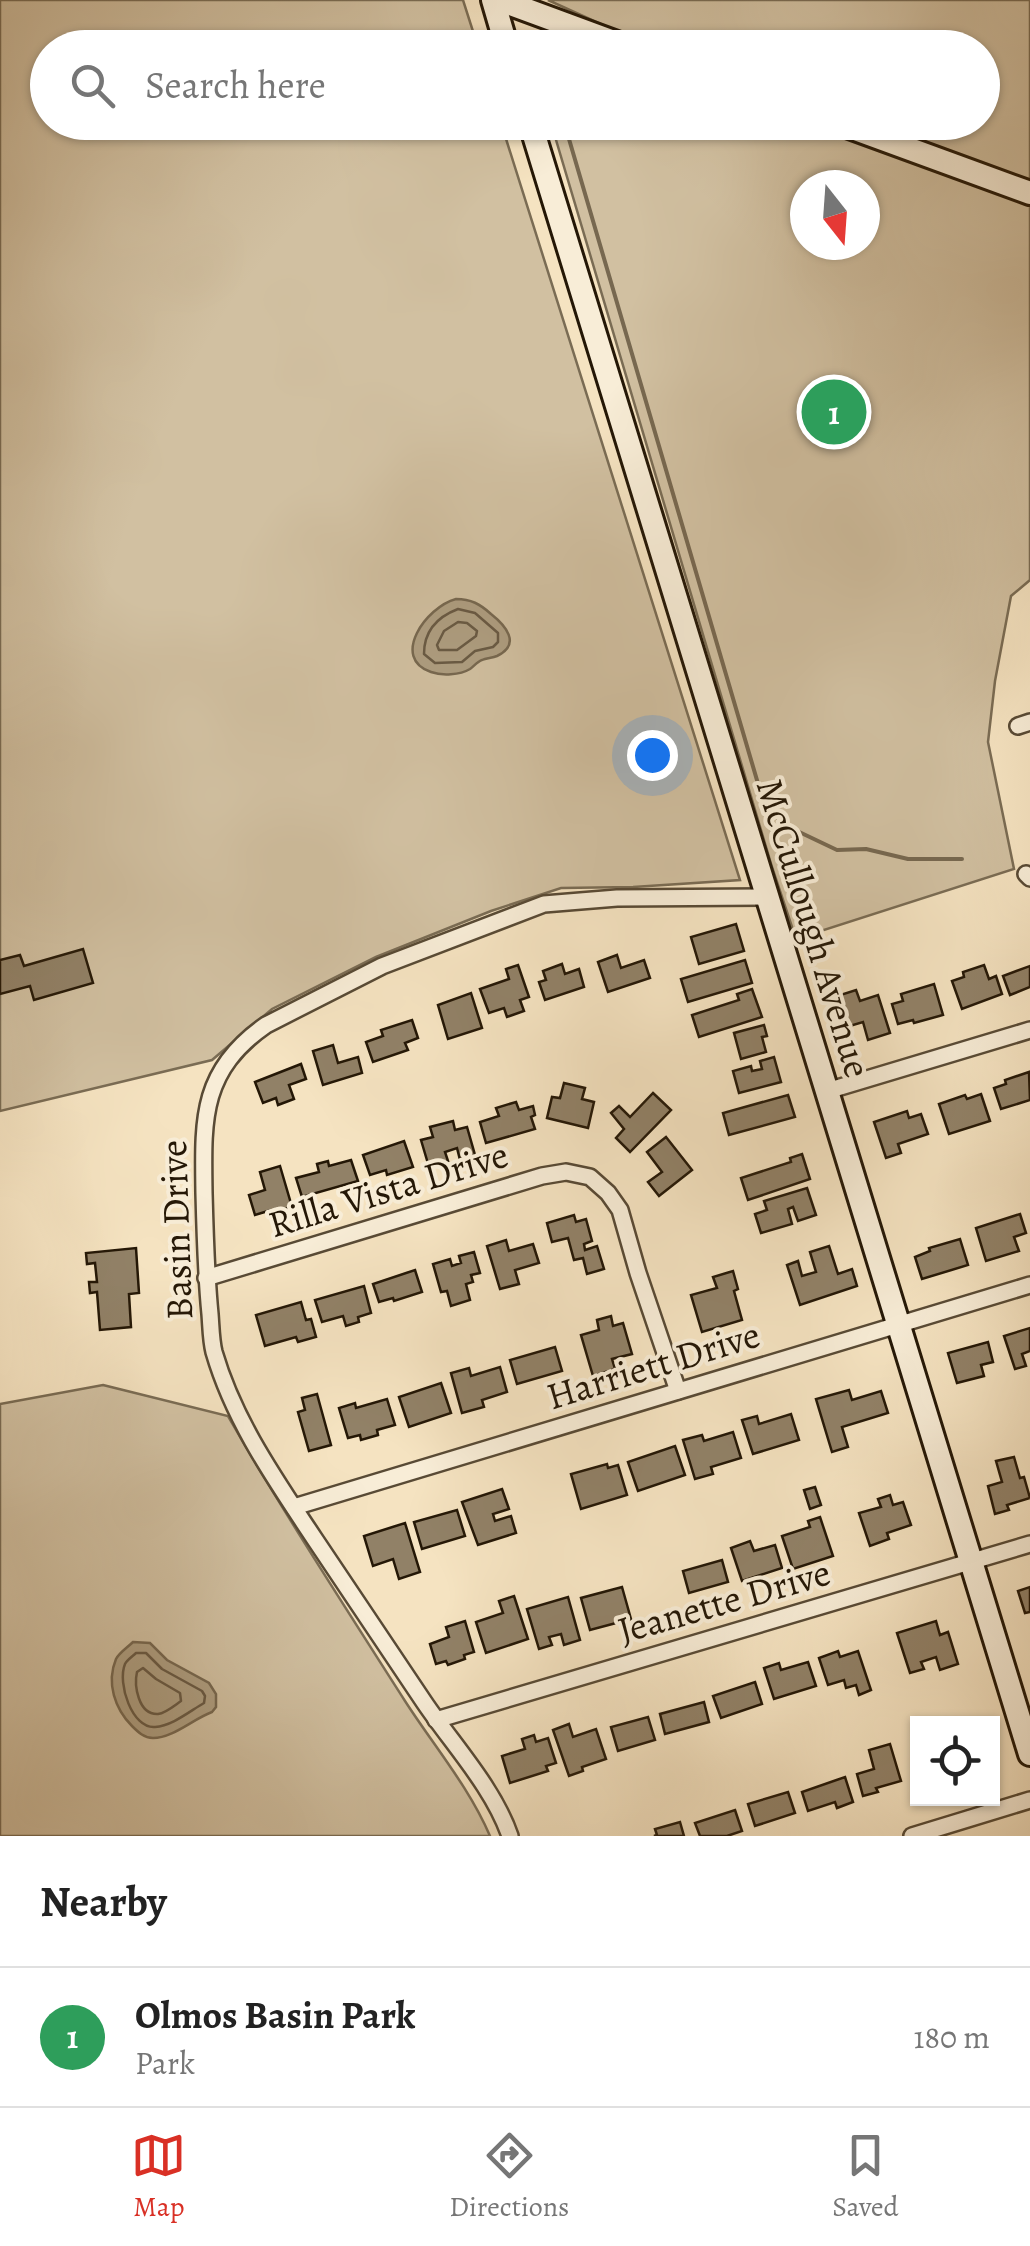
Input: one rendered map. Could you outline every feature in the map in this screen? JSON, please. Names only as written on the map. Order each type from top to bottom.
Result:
[{"type":"main road","points":[[496,0],[503,30]]},
{"type":"main road","points":[[496,0],[580,30]]},
{"type":"main road","name":"McCullough Avenue","points":[[536,140],[1030,1754]]},
{"type":"main road","points":[[884,140],[1030,194]]},
{"type":"street","name":"Basin Drive","points":[[510,1836],[486,1789],[258,1454],[229,1395],[213,1348],[206,1278],[205,1118],[212,1090],[244,1042],[266,1024],[382,966],[544,904],[618,898],[768,897]]},
{"type":"street","points":[[827,1091],[1030,1030]]},
{"type":"street","name":"Rilla Vista Drive","points":[[206,1278],[542,1176],[566,1172],[590,1177],[620,1210],[678,1391]]},
{"type":"street","name":"Harriett Drive","points":[[294,1507],[1030,1286]]},
{"type":"street","name":"Jeanette Drive","points":[[436,1720],[1030,1544]]},
{"type":"street","points":[[912,1836],[1030,1800]]},
{"type":"shaded area","points":[[0,0],[463,0],[473,30],[30,30],[30,140],[506,140],[740,880],[561,888],[376,957],[272,1009],[212,1060],[0,1111]]},
{"type":"shaded area","points":[[548,0],[1030,0],[1030,182],[912,140],[1000,140],[1000,30],[616,30]]},
{"type":"shaded area","points":[[556,140],[851,140],[1030,205],[1030,580],[1011,596],[988,742],[1014,869],[796,939]]},
{"type":"shaded area","points":[[103,1385],[228,1416],[337,1595],[462,1784],[490,1836],[0,1836],[0,1404]]},
{"type":"water","points":[[456,599],[475,603],[496,618],[509,635],[509,646],[466,671],[431,672],[413,656],[417,633],[434,612]]},
{"type":"water","points":[[133,1642],[150,1643],[167,1660],[209,1683],[216,1694],[212,1712],[160,1737],[147,1737],[137,1730],[121,1712],[112,1686],[116,1659]]},
{"type":"building","points":[[736,924],[744,951],[699,964],[691,937]]},
{"type":"building","points":[[83,949],[93,983],[34,1000],[30,986],[0,994],[0,960],[20,955],[24,966]]},
{"type":"building","points":[[617,955],[621,968],[644,960],[650,978],[608,992],[598,962]]},
{"type":"building","points":[[745,960],[752,983],[688,1002],[681,979]]},
{"type":"building","points":[[562,964],[565,974],[579,969],[584,987],[545,1000],[539,982],[546,980],[543,971]]},
{"type":"building","points":[[518,965],[529,997],[520,1000],[524,1011],[507,1017],[504,1008],[489,1013],[480,989],[509,979],[506,969]]},
{"type":"building","points":[[984,965],[989,979],[996,976],[1002,994],[962,1009],[952,981],[964,977],[963,972]]},
{"type":"building","points":[[1030,966],[1030,987],[1010,995],[1003,976]]},
{"type":"building","points":[[934,984],[943,1015],[898,1024],[892,1004],[903,1001],[901,994]]},
{"type":"building","points":[[752,989],[762,1017],[699,1037],[692,1015],[739,1000],[737,994]]},
{"type":"building","points":[[856,990],[860,1001],[878,995],[890,1033],[868,1040],[863,1022],[843,1028],[834,997]]},
{"type":"building","points":[[471,993],[482,1028],[448,1039],[438,1005]]},
{"type":"building","points":[[412,1020],[418,1038],[405,1043],[408,1050],[373,1062],[366,1042],[383,1036],[381,1030]]},
{"type":"building","points":[[764,1025],[766,1052],[741,1059],[734,1033]]},
{"type":"building","points":[[333,1045],[338,1063],[358,1057],[362,1073],[323,1085],[313,1051]]},
{"type":"building","points":[[774,1057],[781,1082],[739,1093],[733,1071],[751,1066],[752,1071],[762,1069],[760,1061]]},
{"type":"building","points":[[301,1064],[306,1079],[289,1085],[294,1099],[278,1105],[276,1098],[263,1103],[255,1082]]},
{"type":"building","points":[[1029,1072],[1030,1100],[1001,1109],[994,1088]]},
{"type":"building","points":[[564,1083],[585,1088],[582,1099],[594,1102],[588,1128],[547,1118],[552,1097],[560,1098]]},
{"type":"building","points":[[653,1093],[671,1110],[630,1152],[616,1138],[624,1129],[611,1113],[619,1106],[630,1117]]},
{"type":"building","points":[[981,1094],[990,1121],[949,1134],[939,1104]]},
{"type":"building","points":[[788,1095],[795,1117],[729,1135],[723,1113]]},
{"type":"building","points":[[516,1102],[519,1110],[533,1106],[535,1129],[486,1143],[480,1122],[499,1116],[496,1108]]},
{"type":"building","points":[[907,1111],[909,1118],[921,1114],[928,1134],[898,1144],[901,1153],[886,1158],[874,1122]]},
{"type":"building","points":[[453,1121],[455,1130],[467,1127],[475,1155],[460,1160],[457,1148],[445,1152],[448,1161],[429,1167],[421,1140],[433,1137],[430,1127]]},
{"type":"building","points":[[666,1137],[692,1170],[659,1196],[648,1182],[662,1172],[647,1152]]},
{"type":"building","points":[[404,1141],[413,1167],[387,1175],[386,1170],[370,1175],[363,1155]]},
{"type":"building","points":[[802,1154],[810,1179],[748,1200],[741,1178],[791,1162],[790,1158]]},
{"type":"building","points":[[351,1160],[358,1181],[302,1197],[296,1178],[319,1172],[317,1164],[328,1161],[329,1166]]},
{"type":"building","points":[[280,1166],[292,1207],[255,1215],[249,1195],[265,1190],[260,1172]]},
{"type":"building","points":[[807,1188],[816,1215],[798,1221],[793,1207],[788,1209],[792,1224],[761,1233],[755,1214],[767,1210],[764,1201]]},
{"type":"building","points":[[1020,1214],[1026,1233],[1014,1237],[1019,1251],[986,1261],[976,1228]]},
{"type":"building","points":[[574,1215],[576,1222],[586,1219],[592,1241],[584,1244],[585,1250],[597,1246],[604,1269],[587,1274],[583,1258],[574,1260],[568,1238],[552,1242],[547,1223]]},
{"type":"building","points":[[960,1239],[968,1265],[922,1279],[915,1257],[930,1251],[929,1248]]},
{"type":"building","points":[[506,1240],[509,1251],[533,1244],[539,1263],[515,1270],[519,1284],[500,1289],[487,1246]]},
{"type":"building","points":[[829,1246],[838,1274],[852,1269],[857,1286],[800,1305],[787,1265],[798,1261],[802,1276],[816,1272],[810,1252]]},
{"type":"building","points":[[136,1248],[139,1293],[129,1294],[131,1327],[100,1330],[97,1292],[90,1293],[89,1282],[97,1282],[95,1263],[87,1264],[86,1253]]},
{"type":"building","points":[[474,1252],[480,1273],[471,1275],[473,1282],[466,1284],[470,1300],[451,1306],[447,1291],[441,1292],[433,1264],[450,1259],[452,1266],[461,1263],[459,1256]]},
{"type":"building","points":[[415,1270],[422,1292],[379,1302],[373,1284]]},
{"type":"building","points":[[733,1271],[742,1320],[702,1332],[691,1295],[717,1288],[713,1277]]},
{"type":"building","points":[[364,1286],[371,1313],[346,1326],[343,1316],[322,1322],[315,1300]]},
{"type":"building","points":[[301,1302],[316,1337],[298,1342],[296,1337],[265,1346],[256,1315]]},
{"type":"building","points":[[611,1316],[613,1326],[623,1323],[632,1354],[612,1359],[615,1369],[593,1376],[581,1335],[599,1330],[597,1320]]},
{"type":"building","points":[[1030,1328],[1030,1351],[1022,1354],[1026,1366],[1015,1369],[1004,1336]]},
{"type":"building","points":[[988,1342],[993,1362],[981,1365],[984,1376],[957,1383],[948,1353]]},
{"type":"building","points":[[555,1347],[562,1371],[517,1384],[510,1360]]},
{"type":"building","points":[[500,1367],[507,1392],[482,1400],[484,1407],[462,1413],[451,1373],[469,1368],[471,1376]]},
{"type":"building","points":[[441,1383],[451,1413],[409,1427],[399,1397]]},
{"type":"building","points":[[849,1390],[852,1400],[881,1391],[888,1413],[842,1427],[848,1447],[832,1452],[816,1399]]},
{"type":"building","points":[[317,1394],[331,1445],[309,1451],[298,1412],[305,1410],[302,1398]]},
{"type":"building","points":[[387,1399],[395,1425],[361,1440],[360,1435],[348,1438],[339,1408],[355,1403],[356,1408]]},
{"type":"building","points":[[791,1414],[799,1440],[753,1454],[742,1420],[757,1416],[759,1424]]},
{"type":"building","points":[[733,1432],[741,1458],[711,1467],[713,1474],[695,1479],[683,1440],[702,1435],[704,1441]]},
{"type":"building","points":[[675,1446],[685,1475],[638,1491],[628,1462]]},
{"type":"building","points":[[1014,1457],[1030,1498],[1007,1505],[1009,1510],[995,1514],[988,1486],[1002,1482],[996,1461]]},
{"type":"building","points":[[607,1464],[608,1468],[618,1465],[627,1495],[581,1509],[571,1474]]},
{"type":"building","points":[[815,1487],[821,1505],[810,1509],[804,1490]]},
{"type":"building","points":[[502,1489],[509,1509],[493,1514],[495,1521],[511,1516],[516,1533],[478,1545],[462,1502]]},
{"type":"building","points":[[890,1495],[893,1505],[903,1502],[911,1525],[887,1533],[889,1539],[870,1546],[859,1513],[881,1507],[878,1499]]},
{"type":"building","points":[[457,1510],[465,1536],[422,1549],[414,1522]]},
{"type":"building","points":[[820,1517],[833,1556],[793,1569],[782,1536],[810,1527],[808,1521]]},
{"type":"building","points":[[405,1523],[420,1572],[399,1579],[393,1559],[373,1566],[364,1536]]},
{"type":"building","points":[[750,1541],[754,1551],[775,1545],[782,1568],[742,1581],[731,1548]]},
{"type":"building","points":[[722,1560],[728,1582],[689,1593],[683,1571]]},
{"type":"building","points":[[622,1587],[631,1619],[590,1630],[581,1598]]},
{"type":"building","points":[[1030,1587],[1030,1612],[1025,1613],[1018,1591]]},
{"type":"building","points":[[514,1596],[528,1639],[486,1653],[476,1622],[503,1613],[499,1601]]},
{"type":"building","points":[[568,1597],[580,1640],[564,1645],[561,1634],[549,1637],[552,1645],[539,1649],[527,1609]]},
{"type":"building","points":[[465,1621],[474,1652],[448,1665],[446,1661],[436,1664],[430,1644],[449,1637],[446,1627]]},
{"type":"building","points":[[936,1621],[940,1635],[948,1632],[958,1664],[940,1670],[936,1657],[921,1662],[924,1669],[910,1673],[897,1633]]},
{"type":"building","points":[[838,1651],[840,1657],[858,1651],[871,1690],[859,1695],[856,1685],[846,1688],[844,1680],[828,1685],[819,1658]]},
{"type":"building","points":[[808,1662],[816,1686],[774,1699],[764,1668],[779,1663],[781,1670]]},
{"type":"building","points":[[755,1682],[762,1704],[721,1718],[713,1696]]},
{"type":"building","points":[[704,1702],[709,1722],[665,1734],[660,1714]]},
{"type":"building","points":[[648,1717],[655,1740],[618,1751],[611,1727]]},
{"type":"building","points":[[569,1724],[573,1737],[596,1729],[606,1759],[569,1776],[553,1730]]},
{"type":"building","points":[[534,1735],[536,1742],[548,1738],[556,1763],[546,1766],[548,1771],[510,1783],[502,1756],[525,1749],[522,1739]]},
{"type":"building","points":[[890,1744],[901,1781],[863,1796],[857,1774],[874,1769],[869,1750]]},
{"type":"building","points":[[845,1777],[853,1802],[837,1808],[835,1802],[808,1811],[802,1792]]},
{"type":"building","points":[[788,1792],[795,1813],[755,1826],[748,1804]]},
{"type":"building","points":[[735,1810],[742,1831],[727,1836],[700,1836],[695,1823]]},
{"type":"building","points":[[680,1822],[684,1836],[654,1836],[655,1829]]},
{"type":"waterway","points":[[569,140],[776,845]]},
{"type":"waterway","points":[[768,811],[795,830],[837,850],[866,849],[908,859],[962,859]]},
{"type":"place","name":"Olmos Basin Park","points":[[834,412]]}]
